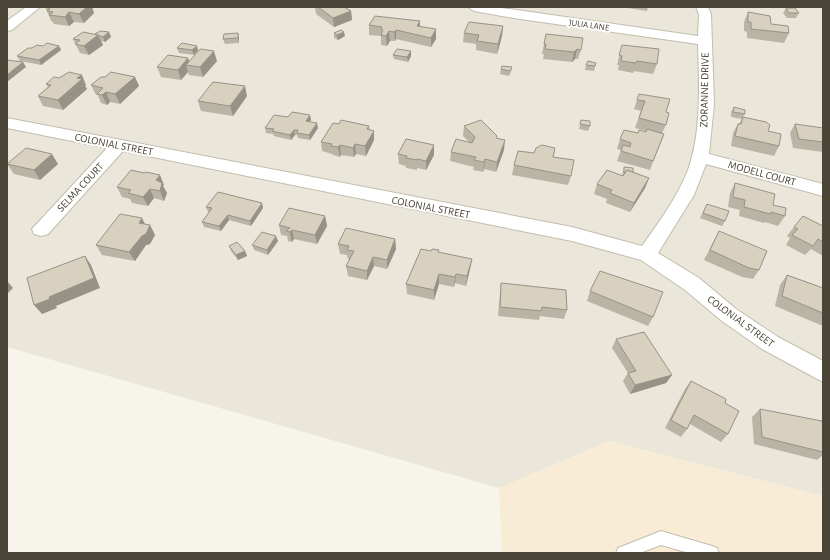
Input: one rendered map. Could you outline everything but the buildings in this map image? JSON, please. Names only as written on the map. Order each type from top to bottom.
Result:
[{"type":"street","points":[[7,27],[34,7]]},
{"type":"street","name":"JULIA LANE","points":[[474,7],[513,14],[704,41]]},
{"type":"street","name":"ZORANNE DRIVE","points":[[647,255],[683,197],[700,157],[706,110],[704,41],[705,14],[702,7]]},
{"type":"street","name":"COLONIAL STREET","points":[[7,123],[572,234],[647,255],[692,284],[729,315],[770,344],[823,372]]},
{"type":"street","name":"SELMA COURT","points":[[41,228],[119,145]]},
{"type":"street","name":"MODELL COURT","points":[[700,157],[823,190]]},
{"type":"lane","points":[[623,553],[661,538],[712,553]]},
{"type":"shaded area","points":[[7,7],[823,7],[823,496],[609,441],[499,488],[7,347]]},
{"type":"shaded area","points":[[609,441],[823,496],[823,553],[502,553],[499,488]]}]
